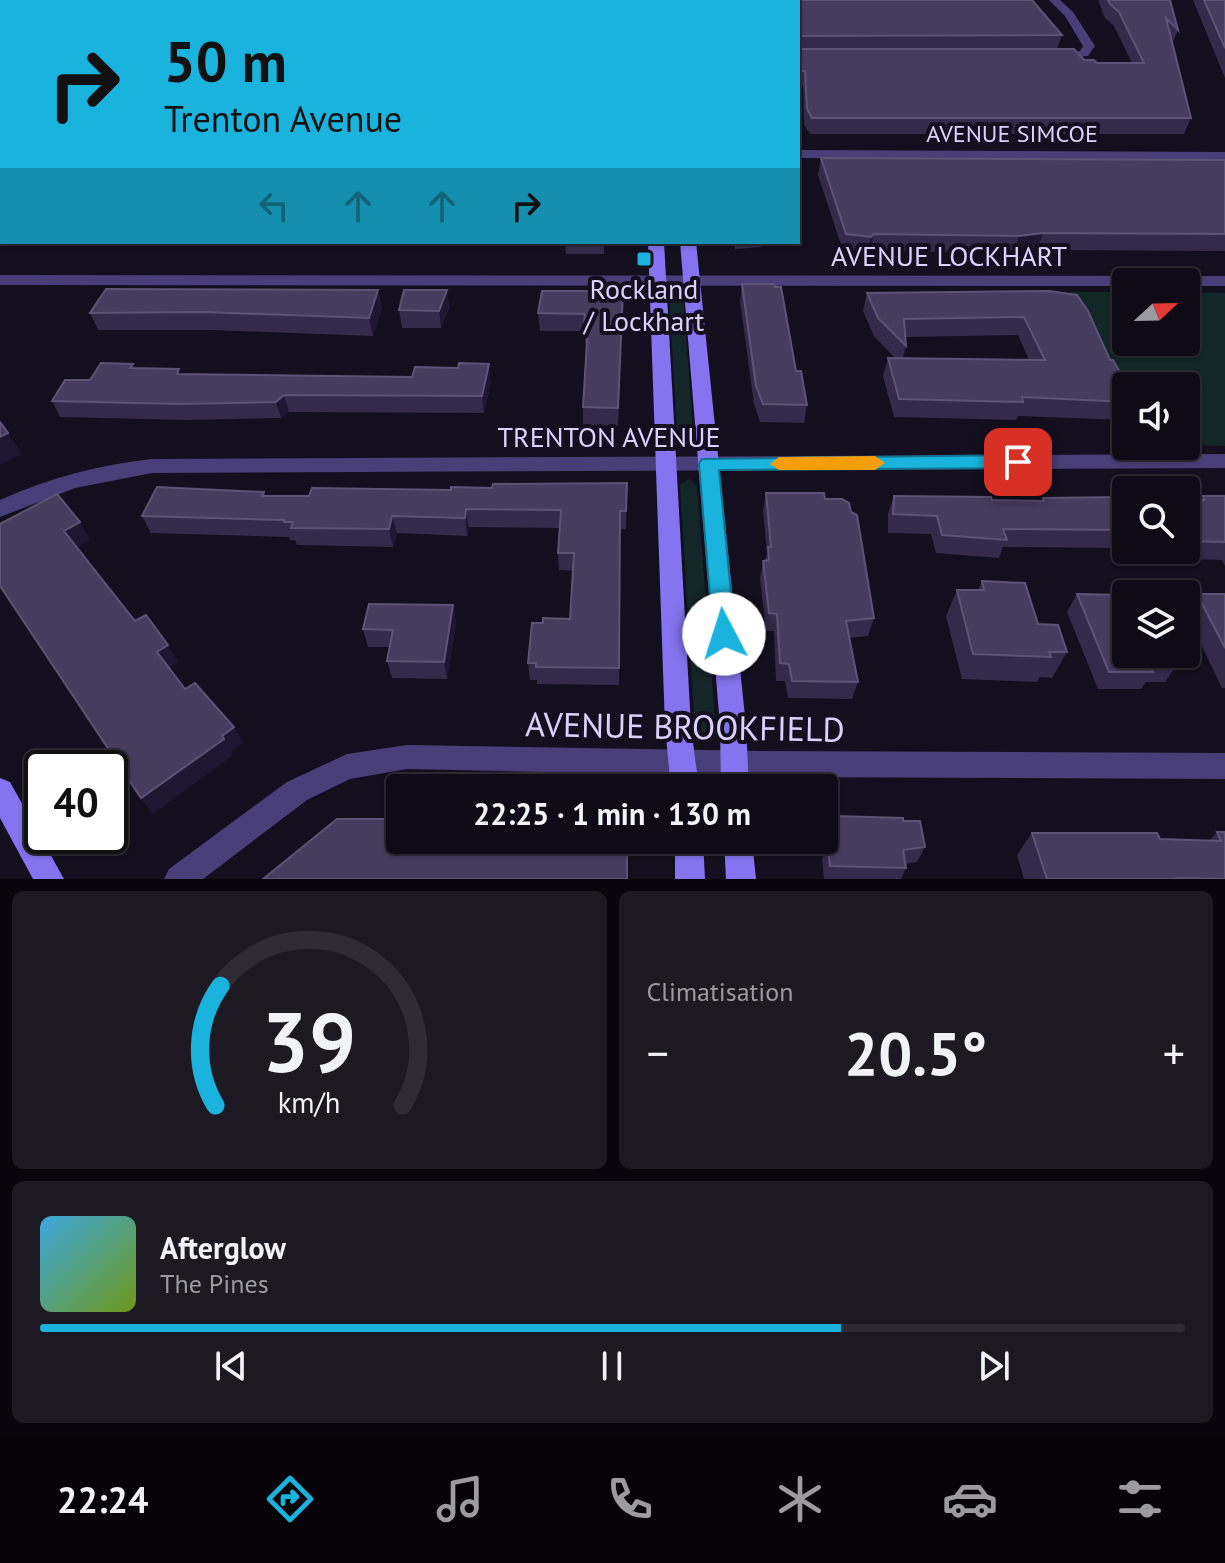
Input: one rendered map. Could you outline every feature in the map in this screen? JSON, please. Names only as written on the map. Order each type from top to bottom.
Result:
[{"type":"street","points":[[1042,57],[1072,57],[1088,50],[1089,46],[1069,14],[1054,0]]},
{"type":"street","name":"AVENUE SIMCOE","points":[[800,154],[1225,156]]},
{"type":"street","points":[[656,244],[684,774]]},
{"type":"street","points":[[688,244],[734,774]]},
{"type":"street","name":"AVENUE LOCKHART","points":[[0,280],[1225,281]]},
{"type":"street","name":"TRENTON AVENUE","points":[[0,509],[70,481],[114,470],[152,466],[1225,461]]},
{"type":"street","name":"AVENUE BROOKFIELD","points":[[179,879],[297,791],[347,767],[407,757],[655,774]]},
{"type":"street","name":"AVENUE BROOKFIELD","points":[[832,774],[1225,766]]},
{"type":"street","points":[[0,791],[49,879]]},
{"type":"street","points":[[689,854],[690,879]]},
{"type":"street","points":[[739,854],[741,879]]},
{"type":"green space","points":[[676,291],[683,295],[694,445],[685,448],[678,445],[669,295]]},
{"type":"green space","points":[[1070,292],[1112,292],[1112,356],[1200,356],[1200,292],[1225,293],[1225,446],[1200,445],[1200,372],[1115,372]]},
{"type":"green space","points":[[689,479],[697,486],[716,732],[704,739],[695,732],[680,485]]},
{"type":"building","points":[[800,0],[1032,0],[1062,35],[800,36]]},
{"type":"building","points":[[1108,0],[1170,0],[1178,30],[1166,18],[1191,118],[812,118],[807,109],[805,71],[800,71],[800,49],[1074,49],[1084,60],[1097,63],[1144,63],[1119,12]]},
{"type":"building","points":[[1204,0],[1225,0],[1225,48]]},
{"type":"building","points":[[821,158],[1225,160],[1225,234],[874,234],[871,237],[846,234]]},
{"type":"building","points":[[742,284],[774,284],[781,287],[796,371],[801,371],[807,405],[763,404],[756,386]]},
{"type":"building","points":[[106,289],[378,290],[369,318],[204,312],[90,313]]},
{"type":"building","points":[[404,290],[447,290],[439,311],[399,310]]},
{"type":"building","points":[[542,291],[623,291],[618,408],[583,407],[588,325],[584,325],[585,314],[538,313]]},
{"type":"building","points":[[1049,291],[1077,295],[1088,311],[1110,360],[1120,372],[1112,372],[1112,401],[1022,397],[1023,402],[899,399],[888,358],[1045,360],[1024,317],[904,319],[906,346],[878,318],[867,293]]},
{"type":"building","points":[[101,363],[133,364],[130,368],[179,369],[177,374],[412,377],[415,367],[458,368],[459,363],[489,364],[482,396],[284,395],[276,402],[179,404],[52,401],[65,380],[90,380]]},
{"type":"building","points":[[0,422],[8,433],[0,437]]},
{"type":"building","points":[[627,483],[626,511],[620,511],[619,668],[536,667],[536,663],[528,663],[532,623],[543,623],[543,618],[570,619],[574,553],[558,553],[561,510],[466,509],[465,518],[392,516],[389,529],[291,528],[293,522],[284,520],[142,516],[157,487],[264,492],[262,496],[309,496],[312,488],[451,490],[451,487],[492,488],[493,484]]},
{"type":"building","points":[[766,493],[824,493],[825,499],[842,499],[849,503],[851,512],[857,515],[874,618],[846,621],[858,682],[792,681],[789,664],[780,663],[777,614],[769,613],[763,561],[769,560],[768,547],[771,547]]},
{"type":"building","points":[[57,494],[80,522],[64,531],[135,621],[146,615],[168,645],[157,652],[185,689],[195,683],[234,727],[222,736],[224,739],[141,798],[128,778],[128,750],[109,750],[0,586],[0,524]]},
{"type":"building","points":[[894,496],[1044,501],[1043,498],[1112,497],[1112,530],[1003,529],[1007,540],[942,535],[937,516],[893,514]]},
{"type":"building","points":[[1203,496],[1225,496],[1225,542],[1200,541],[1200,500],[1205,500]]},
{"type":"building","points":[[982,581],[1025,583],[1038,624],[1058,625],[1067,652],[1049,652],[1051,657],[973,654],[957,590],[984,590]]},
{"type":"building","points":[[1077,594],[1112,595],[1112,668],[1151,668],[1153,672],[1109,672]]},
{"type":"building","points":[[1200,594],[1225,594],[1225,648],[1200,600]]},
{"type":"building","points":[[369,604],[453,605],[444,662],[387,661],[393,630],[363,629]]},
{"type":"building","points":[[838,816],[920,821],[925,847],[903,850],[906,868],[830,866],[828,854],[838,854]]},
{"type":"building","points":[[337,819],[386,819],[386,854],[627,854],[627,879],[263,879]]},
{"type":"building","points":[[1217,832],[1225,832],[1225,879],[1047,879],[1032,833],[1157,833],[1160,839],[1221,841]]},
{"type":"slow traffic","points":[[779,464],[875,463]]},
{"type":"place","name":"Rockland / Lockhart","points":[[644,259]]},
{"type":"route","points":[[724,634],[709,464],[1018,462]]}]
